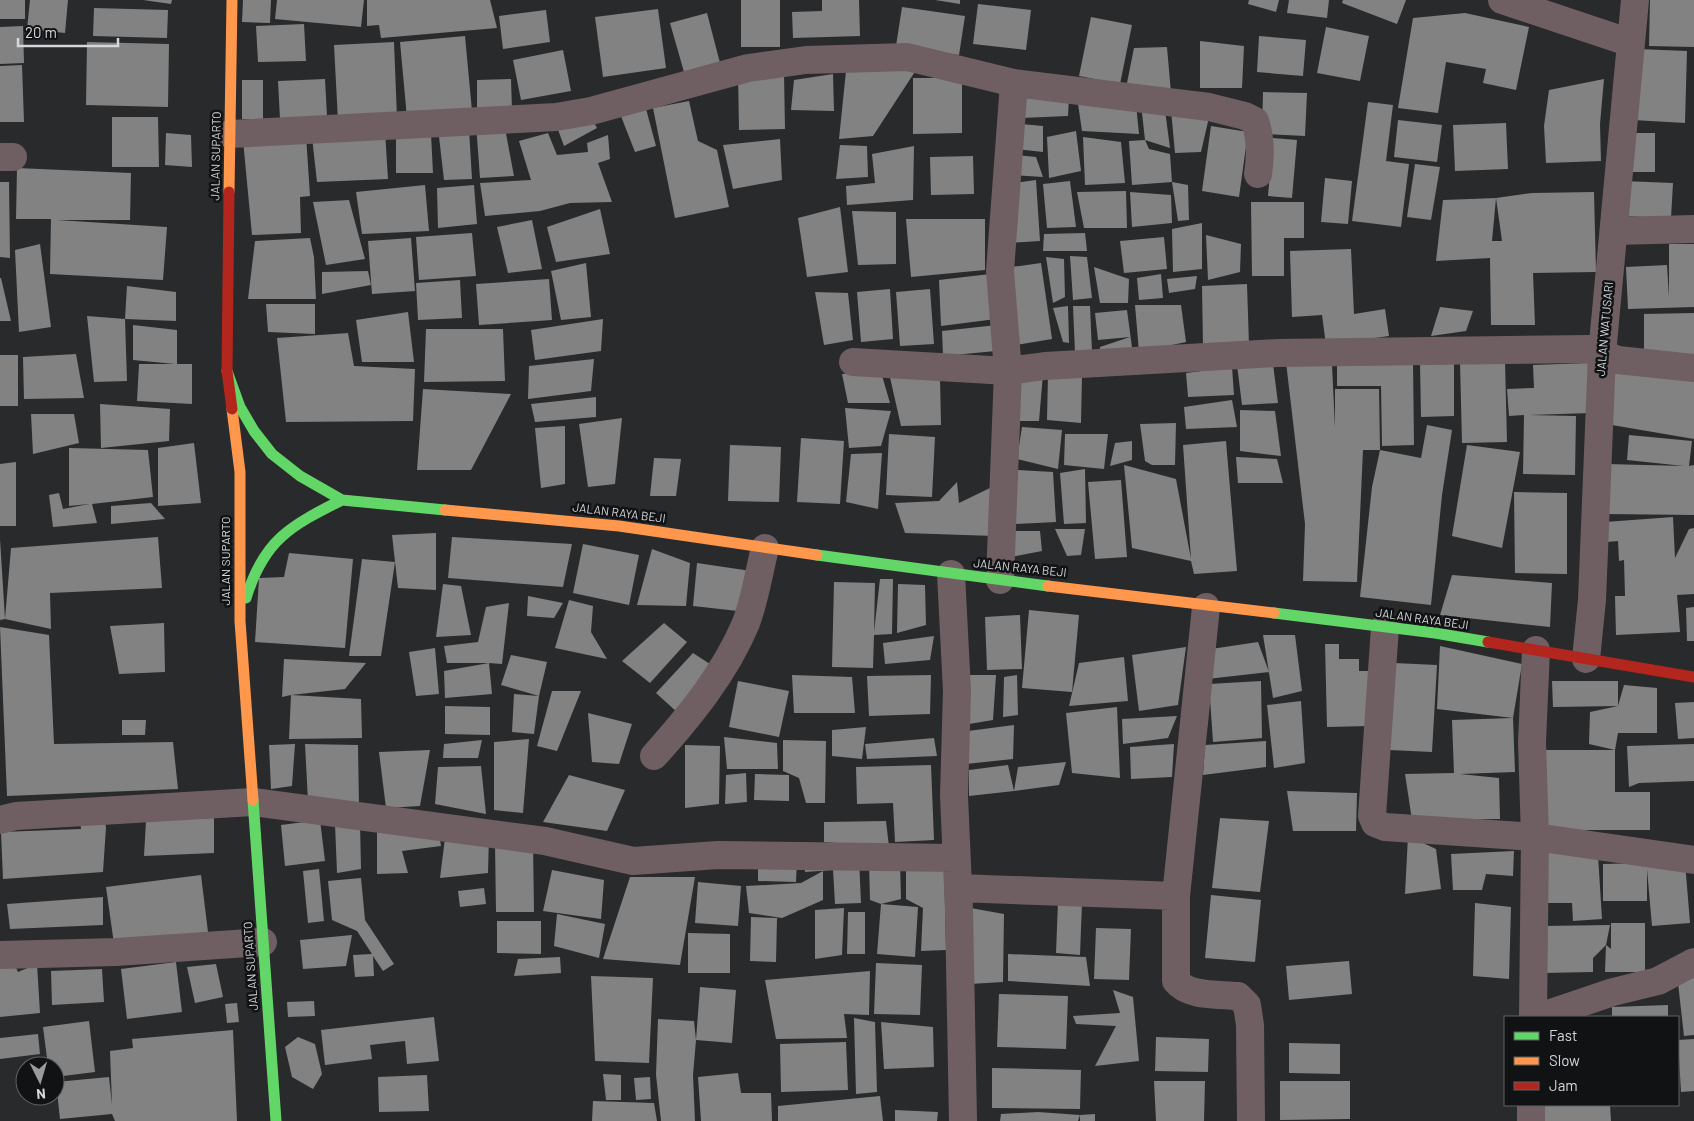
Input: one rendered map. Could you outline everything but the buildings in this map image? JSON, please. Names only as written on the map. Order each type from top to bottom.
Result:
[{"type":"street","name":"JALAN SUPARTO","points":[[232,0],[227,371],[240,472],[240,621],[276,1121]]},
{"type":"street","points":[[1502,0],[1630,43]]},
{"type":"street","name":"JALAN WATUSARI","points":[[1586,658],[1592,600],[1602,354],[1635,0]]},
{"type":"street","points":[[230,134],[556,117],[633,100],[741,69],[806,60],[908,57],[1014,83],[1209,107],[1245,116],[1255,121],[1258,132],[1260,156],[1258,174]]},
{"type":"street","points":[[1000,580],[1008,371],[1000,271],[1014,83]]},
{"type":"street","points":[[1614,231],[1694,229]]},
{"type":"street","points":[[853,362],[1008,371],[1045,366],[1278,353],[1588,349],[1618,360],[1694,368]]},
{"type":"street","points":[[227,371],[240,407],[254,431],[272,454],[300,476],[342,500]]},
{"type":"street","points":[[240,621],[250,578],[267,549],[295,523],[342,500]]},
{"type":"street","name":"JALAN RAYA BEJI","points":[[342,500],[618,526],[951,574],[1112,592],[1206,607],[1385,627],[1586,658],[1694,677]]},
{"type":"street","points":[[654,756],[688,719],[722,669],[746,622],[765,548]]},
{"type":"street","points":[[951,574],[957,691],[954,796],[963,1121]]},
{"type":"street","points":[[1206,607],[1176,896],[1176,981],[1182,988],[1191,991],[1238,996],[1247,1005],[1250,1025],[1251,1121]]},
{"type":"street","points":[[1385,627],[1372,809],[1375,823],[1385,828],[1536,836],[1694,860]]},
{"type":"street","points":[[1533,1016],[1536,836],[1532,742],[1536,650]]},
{"type":"street","points":[[0,820],[16,816],[253,802],[545,841],[633,860],[718,855],[956,858]]},
{"type":"street","points":[[958,888],[1176,896]]},
{"type":"street","points":[[0,956],[116,952],[263,942]]},
{"type":"street","points":[[1542,1016],[1613,992],[1658,981],[1694,962]]},
{"type":"street","points":[[1530,1121],[1531,1106]]},
{"type":"traffic: fast","points":[[227,371],[240,407],[254,431],[272,454],[300,476],[342,500],[445,510]]},
{"type":"traffic: fast","points":[[246,598],[261,562],[281,537],[308,518],[342,500]]},
{"type":"traffic: fast","points":[[817,555],[1048,586]]},
{"type":"traffic: fast","points":[[1274,613],[1435,633],[1488,642]]},
{"type":"traffic: fast","points":[[253,800],[276,1121]]},
{"type":"traffic: slow","points":[[229,192],[232,0]]},
{"type":"traffic: slow","points":[[232,409],[240,472],[240,621],[253,800]]},
{"type":"traffic: slow","points":[[445,510],[619,526],[817,555]]},
{"type":"traffic: slow","points":[[1048,586],[1274,613]]},
{"type":"traffic: jam","points":[[229,192],[227,371],[232,409]]},
{"type":"traffic: jam","points":[[1488,642],[1694,677]]}]
